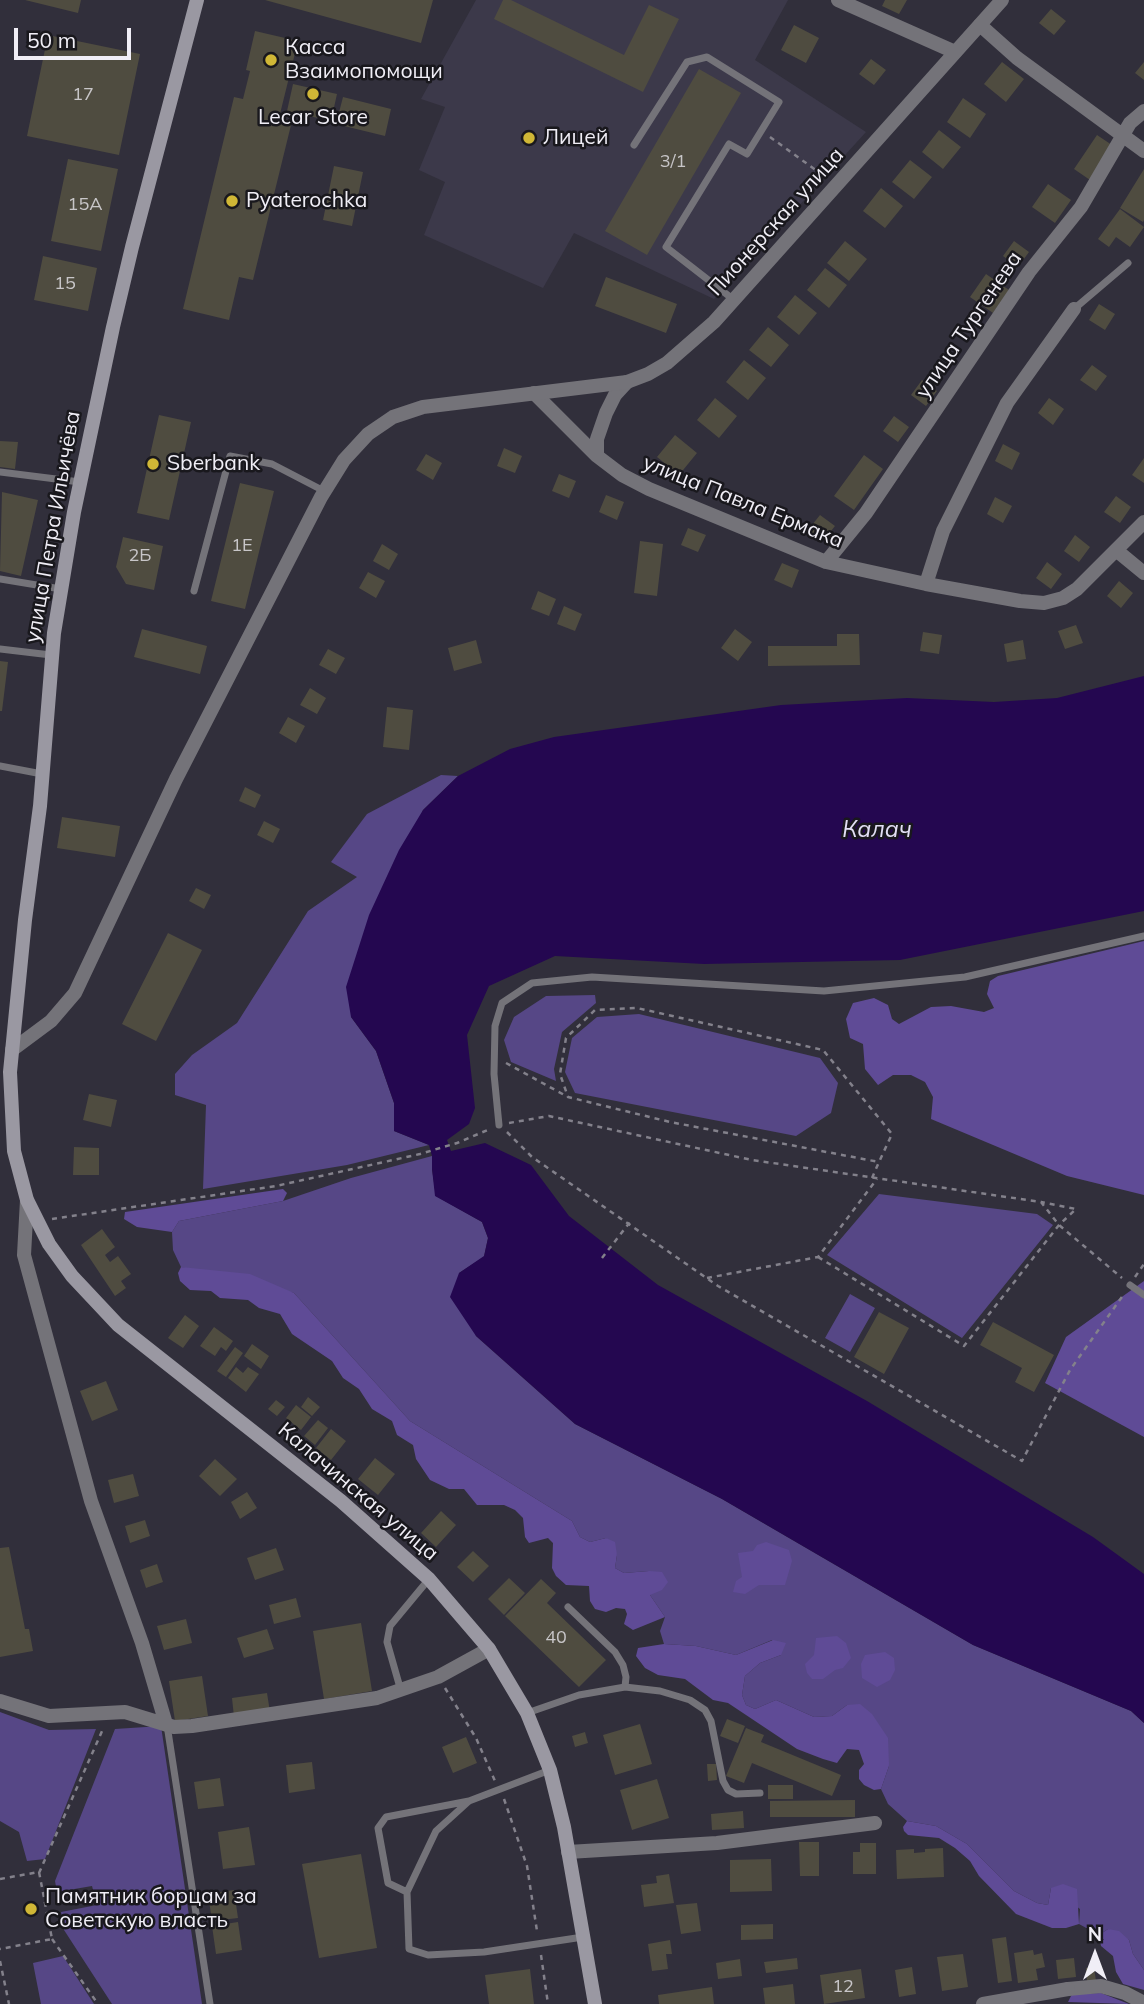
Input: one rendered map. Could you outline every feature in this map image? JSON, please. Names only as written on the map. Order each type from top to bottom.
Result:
[{"type":"main road","name":"улица Петра Ильичёва","points":[[5,1072],[12,1050],[42,774],[51,655],[61,589],[81,482],[132,247],[197,0]]},
{"type":"main road","name":"Калачинская улица","points":[[5,1072],[14,1151],[27,1200],[49,1244],[72,1276],[118,1325],[341,1502],[429,1579],[489,1648],[527,1713],[550,1770],[569,1852],[595,2004]]},
{"type":"street","points":[[838,0],[956,52]]},
{"type":"street","name":"Пионерская улица","points":[[12,1050],[51,1021],[75,993],[176,779],[325,492],[344,460],[368,434],[393,416],[424,407],[627,382],[667,363],[695,340],[734,300],[1002,0]]},
{"type":"street","points":[[980,25],[1017,58],[1144,151]]},
{"type":"street","name":"улица Тургенева","points":[[826,562],[866,513],[1029,272],[1081,207],[1130,123],[1144,111]]},
{"type":"street","points":[[926,584],[943,531],[1007,403],[1074,309]]},
{"type":"street","points":[[597,456],[597,439],[606,413],[615,395],[627,382]]},
{"type":"street","name":"улица Павла Ермака","points":[[534,393],[597,456],[622,475],[649,489],[826,562],[926,584],[1044,603],[1077,589],[1144,522]]},
{"type":"street","points":[[1116,550],[1144,573]]},
{"type":"street","points":[[27,1200],[24,1255],[27,1267],[91,1502],[142,1643],[166,1724]]},
{"type":"street","points":[[0,1702],[49,1716],[125,1712],[174,1727],[192,1726],[355,1702],[401,1691],[438,1677],[489,1648]]},
{"type":"street","points":[[569,1852],[717,1843],[875,1824]]},
{"type":"street","points":[[983,2004],[1101,1986],[1125,1993],[1144,2003]]},
{"type":"lane","points":[[634,145],[687,62],[707,57],[779,102],[747,154],[729,144],[666,247],[734,300]]},
{"type":"lane","points":[[1074,309],[1128,263]]},
{"type":"lane","points":[[194,591],[230,456],[272,464],[325,492]]},
{"type":"lane","points":[[0,472],[81,482]]},
{"type":"lane","points":[[0,579],[61,589]]},
{"type":"lane","points":[[0,649],[51,655]]},
{"type":"lane","points":[[0,766],[42,774]]},
{"type":"lane","points":[[499,1125],[494,1074],[495,1026],[502,1003],[532,984],[592,977],[824,991],[965,977],[1144,936]]},
{"type":"lane","points":[[1130,1285],[1144,1295]]},
{"type":"lane","points":[[401,1691],[387,1642],[390,1626],[429,1579]]},
{"type":"lane","points":[[568,1607],[615,1653],[623,1665],[625,1687]]},
{"type":"lane","points":[[527,1713],[579,1695],[625,1687],[660,1691],[690,1699],[705,1710],[711,1721],[723,1781],[728,1790],[736,1794],[760,1793]]},
{"type":"lane","points":[[166,1724],[210,2004]]},
{"type":"lane","points":[[407,1892],[388,1883],[378,1828],[386,1817],[469,1801],[550,1770]]},
{"type":"lane","points":[[469,1801],[436,1831],[407,1892],[409,1949],[428,1955],[484,1952],[583,1937]]},
{"type":"path","points":[[761,131],[837,186]]},
{"type":"path","points":[[568,1097],[561,1074],[566,1038],[595,1010],[637,1008],[823,1050],[892,1134],[872,1178]]},
{"type":"path","points":[[495,1050],[503,1062],[568,1097],[670,1122],[879,1162]]},
{"type":"path","points":[[38,1221],[276,1186],[420,1154],[457,1143],[499,1125],[549,1116],[752,1160],[1076,1209],[1059,1225],[964,1346],[818,1257],[707,1278]]},
{"type":"path","points":[[499,1125],[532,1157],[630,1222],[707,1278],[1022,1461],[1070,1370],[1130,1285],[1059,1225],[1041,1202]]},
{"type":"path","points":[[818,1257],[877,1179]]},
{"type":"path","points":[[601,1258],[630,1222]]},
{"type":"path","points":[[438,1677],[476,1738],[510,1813],[527,1866],[548,2004]]},
{"type":"path","points":[[98,2004],[52,1938],[39,1873],[110,1713]]},
{"type":"path","points":[[0,1879],[39,1873]]},
{"type":"path","points":[[0,1949],[52,1938]]},
{"type":"path","points":[[0,1961],[9,2004]]},
{"type":"shaded area","points":[[476,0],[788,0],[755,60],[866,132],[714,299],[574,233],[543,288],[424,235],[445,182],[419,170],[445,107],[421,99]]},
{"type":"shaded area","points":[[441,775],[458,776],[423,810],[351,1017],[376,1051],[394,1103],[394,1131],[429,1145],[347,1165],[203,1189],[206,1105],[175,1095],[175,1074],[192,1055],[237,1023],[308,911],[357,877],[331,862],[367,814]]},
{"type":"shaded area","points":[[1144,941],[1144,1195],[1067,1176],[931,1119],[933,1097],[925,1082],[911,1075],[893,1075],[878,1085],[865,1069],[863,1044],[850,1038],[846,1019],[853,1003],[874,998],[888,1005],[892,1019],[899,1024],[931,1007],[951,1006],[984,1012],[994,1008],[987,994],[990,981],[998,976]]},
{"type":"shaded area","points":[[595,995],[596,1003],[562,1032],[554,1069],[556,1081],[511,1062],[504,1040],[514,1017],[546,996]]},
{"type":"shaded area","points":[[639,1014],[820,1058],[838,1083],[831,1113],[796,1136],[575,1093],[565,1072],[572,1038],[597,1017]]},
{"type":"shaded area","points":[[432,1156],[436,1196],[482,1222],[488,1238],[484,1257],[459,1273],[476,1336],[575,1424],[722,1499],[973,1645],[1131,1711],[1144,1723],[1144,1970],[1133,1954],[1129,1940],[1108,1929],[1099,1935],[1079,1924],[1080,1909],[1051,1888],[1048,1905],[1037,1903],[1014,1891],[967,1844],[936,1826],[907,1821],[888,1804],[881,1789],[889,1766],[847,1705],[832,1716],[814,1717],[776,1700],[755,1709],[746,1705],[742,1695],[745,1676],[760,1663],[781,1655],[772,1640],[736,1655],[696,1646],[664,1644],[660,1631],[665,1617],[650,1595],[649,1571],[624,1573],[615,1568],[617,1555],[606,1538],[590,1542],[580,1537],[572,1521],[410,1421],[294,1293],[181,1267],[173,1250],[172,1232],[179,1221],[283,1201],[351,1178]]},
{"type":"shaded area","points":[[283,1189],[287,1193],[283,1201],[179,1221],[172,1232],[137,1227],[124,1219],[125,1212]]},
{"type":"shaded area","points":[[879,1194],[1037,1214],[1053,1225],[962,1338],[827,1255]]},
{"type":"shaded area","points":[[181,1267],[250,1274],[294,1293],[410,1421],[572,1521],[580,1537],[590,1542],[606,1538],[615,1542],[615,1568],[624,1573],[662,1572],[668,1582],[662,1590],[650,1595],[665,1617],[633,1630],[624,1624],[627,1614],[625,1609],[616,1608],[606,1612],[595,1609],[590,1601],[589,1586],[566,1585],[556,1576],[552,1568],[553,1543],[548,1538],[529,1543],[525,1537],[523,1518],[515,1510],[504,1505],[477,1505],[464,1489],[449,1489],[430,1480],[416,1459],[413,1445],[397,1435],[392,1421],[372,1409],[359,1389],[343,1378],[332,1361],[292,1334],[280,1314],[259,1308],[248,1300],[220,1298],[211,1291],[190,1290],[180,1281],[178,1273]]},
{"type":"shaded area","points":[[1144,1281],[1144,1437],[1045,1383],[1066,1337]]},
{"type":"shaded area","points":[[850,1294],[875,1308],[850,1352],[825,1338]]},
{"type":"shaded area","points":[[766,1542],[789,1550],[792,1561],[785,1585],[759,1585],[745,1594],[733,1592],[736,1581],[742,1577],[738,1553],[753,1551],[757,1545]]},
{"type":"shaded area","points":[[837,1636],[846,1643],[851,1658],[843,1668],[835,1670],[823,1679],[812,1679],[805,1664],[814,1655],[816,1638]]},
{"type":"shaded area","points":[[773,1640],[786,1643],[781,1655],[760,1663],[745,1676],[742,1695],[746,1705],[755,1709],[776,1700],[814,1717],[832,1716],[847,1705],[860,1704],[872,1714],[888,1738],[889,1766],[881,1789],[874,1790],[859,1779],[859,1770],[864,1764],[859,1750],[847,1749],[837,1763],[797,1749],[728,1703],[713,1700],[685,1679],[658,1675],[645,1668],[636,1656],[638,1648],[664,1644],[696,1646],[736,1655]]},
{"type":"shaded area","points":[[885,1652],[894,1658],[895,1670],[890,1680],[877,1687],[862,1678],[861,1664],[865,1655]]},
{"type":"shaded area","points":[[0,1712],[49,1730],[96,1729],[45,1859],[27,1861],[19,1832],[0,1821]]},
{"type":"shaded area","points":[[161,1726],[202,2004],[112,2004],[64,1930],[61,1912],[97,1905],[92,1886],[57,1892],[55,1881],[115,1729]]},
{"type":"shaded area","points":[[907,1821],[936,1826],[967,1844],[1014,1891],[1037,1903],[1048,1905],[1051,1888],[1063,1884],[1077,1889],[1079,1924],[1052,1928],[1016,1914],[979,1876],[970,1861],[955,1848],[939,1838],[908,1835],[903,1827]]},
{"type":"shaded area","points":[[1108,1929],[1119,1931],[1129,1940],[1133,1954],[1144,1970],[1144,1990],[1123,1984],[1116,1972],[1113,1956],[1101,1946],[1099,1935]]},
{"type":"shaded area","points":[[63,1956],[94,2004],[41,2004],[33,1963]]},
{"type":"shaded area","points":[[1101,1993],[1129,2004],[1068,2002],[1072,1994]]},
{"type":"water","name":"Калач","points":[[1144,676],[1144,911],[900,960],[704,964],[555,956],[489,986],[467,1035],[475,1108],[469,1124],[447,1140],[451,1151],[485,1143],[531,1165],[569,1216],[658,1285],[867,1401],[1093,1537],[1144,1574],[1144,1723],[1131,1711],[973,1645],[722,1499],[575,1424],[476,1336],[450,1297],[459,1273],[484,1256],[488,1238],[482,1222],[435,1196],[429,1145],[394,1131],[394,1103],[376,1051],[351,1017],[346,987],[369,915],[399,850],[423,810],[458,776],[510,749],[554,737],[781,705],[907,698],[994,702],[1057,698]]},
{"type":"building","points":[[25,0],[81,0],[78,13]]},
{"type":"building","points":[[265,0],[433,0],[421,43]]},
{"type":"building","points":[[503,0],[511,0],[624,55],[649,5],[679,19],[643,92],[494,19]]},
{"type":"building","points":[[885,0],[907,0],[899,14],[882,6]]},
{"type":"building","points":[[1051,9],[1066,21],[1054,35],[1039,23]]},
{"type":"building","points":[[794,25],[819,38],[806,63],[781,50]]},
{"type":"building","points":[[255,31],[298,41],[279,118],[292,121],[253,280],[239,277],[229,320],[183,309],[234,97],[243,99]]},
{"type":"building","points":[[48,35],[140,54],[119,155],[27,136]]},
{"type":"building","points":[[871,59],[886,70],[874,85],[859,74]]},
{"type":"building","points":[[1002,62],[1024,79],[1006,102],[984,84]]},
{"type":"building","points":[[1144,62],[1144,80],[1135,73]]},
{"type":"building","points":[[699,69],[741,93],[647,255],[605,231]]},
{"type":"building","points":[[293,84],[337,94],[331,121],[287,111]]},
{"type":"building","points":[[343,97],[391,109],[385,136],[336,124]]},
{"type":"building","points":[[963,98],[986,114],[970,138],[947,122]]},
{"type":"building","points":[[939,130],[961,147],[943,169],[922,152]]},
{"type":"building","points":[[1097,135],[1112,145],[1090,180],[1074,169]]},
{"type":"building","points":[[68,159],[118,169],[101,251],[51,241]]},
{"type":"building","points":[[910,160],[932,177],[914,199],[892,182]]},
{"type":"building","points":[[334,166],[363,172],[352,226],[323,220]]},
{"type":"building","points":[[1144,169],[1144,220],[1143,222],[1120,208]]},
{"type":"building","points":[[1048,184],[1071,200],[1055,223],[1032,207]]},
{"type":"building","points":[[881,188],[903,206],[885,228],[863,211]]},
{"type":"building","points":[[1120,209],[1144,227],[1130,247],[1116,237],[1109,247],[1098,239]]},
{"type":"building","points":[[845,241],[867,259],[849,281],[827,263]]},
{"type":"building","points":[[1014,241],[1029,252],[1018,267],[1003,256]]},
{"type":"building","points":[[43,256],[97,268],[88,311],[34,300]]},
{"type":"building","points":[[825,268],[847,285],[829,308],[807,290]]},
{"type":"building","points":[[986,274],[1009,290],[993,313],[970,297]]},
{"type":"building","points":[[606,277],[677,304],[666,333],[595,306]]},
{"type":"building","points":[[795,295],[817,313],[799,335],[777,317]]},
{"type":"building","points":[[1099,304],[1115,314],[1105,330],[1089,320]]},
{"type":"building","points":[[768,327],[789,345],[771,367],[749,350]]},
{"type":"building","points":[[744,360],[766,378],[748,400],[726,382]]},
{"type":"building","points":[[1092,365],[1107,376],[1096,391],[1080,380]]},
{"type":"building","points":[[922,380],[937,391],[926,406],[911,395]]},
{"type":"building","points":[[715,398],[737,416],[719,438],[697,420]]},
{"type":"building","points":[[1049,398],[1064,409],[1053,425],[1038,413]]},
{"type":"building","points":[[159,415],[191,422],[169,520],[137,513]]},
{"type":"building","points":[[894,416],[909,427],[898,442],[883,431]]},
{"type":"building","points":[[675,435],[697,453],[679,475],[657,457]]},
{"type":"building","points":[[0,441],[18,442],[15,469],[0,467]]},
{"type":"building","points":[[1003,444],[1020,453],[1012,470],[995,461]]},
{"type":"building","points":[[504,448],[522,456],[515,473],[497,466]]},
{"type":"building","points":[[426,454],[442,463],[433,480],[416,470]]},
{"type":"building","points":[[864,455],[883,469],[854,510],[834,496]]},
{"type":"building","points":[[1144,458],[1144,483],[1132,475]]},
{"type":"building","points":[[559,474],[576,481],[569,498],[552,491]]},
{"type":"building","points":[[240,483],[274,491],[245,609],[211,601]]},
{"type":"building","points":[[2,492],[38,500],[21,576],[0,571]]},
{"type":"building","points":[[606,495],[624,502],[617,520],[599,512]]},
{"type":"building","points":[[1116,496],[1131,507],[1120,523],[1104,512]]},
{"type":"building","points":[[995,497],[1012,506],[1003,523],[987,514]]},
{"type":"building","points":[[820,515],[835,526],[823,541],[808,530]]},
{"type":"building","points":[[688,528],[706,535],[698,552],[681,545]]},
{"type":"building","points":[[1075,535],[1090,547],[1079,562],[1064,551]]},
{"type":"building","points":[[123,537],[163,546],[154,590],[126,584],[116,567]]},
{"type":"building","points":[[640,541],[663,544],[657,596],[634,593]]},
{"type":"building","points":[[382,544],[398,554],[389,570],[373,561]]},
{"type":"building","points":[[1047,562],[1062,574],[1051,589],[1036,578]]},
{"type":"building","points":[[782,563],[799,570],[792,588],[774,580]]},
{"type":"building","points":[[368,572],[385,581],[376,598],[359,588]]},
{"type":"building","points":[[1119,581],[1133,593],[1121,608],[1107,596]]},
{"type":"building","points":[[538,591],[556,599],[549,616],[531,609]]},
{"type":"building","points":[[564,606],[582,614],[575,631],[557,624]]},
{"type":"building","points":[[1076,625],[1083,643],[1065,649],[1058,631]]},
{"type":"building","points":[[142,629],[207,646],[200,674],[134,657]]},
{"type":"building","points":[[735,629],[752,642],[738,661],[721,648]]},
{"type":"building","points":[[923,632],[942,635],[939,654],[920,651]]},
{"type":"building","points":[[837,634],[859,634],[860,665],[768,666],[768,646],[837,646]]},
{"type":"building","points":[[476,640],[482,663],[454,671],[448,648]]},
{"type":"building","points":[[1023,640],[1026,659],[1007,662],[1004,644]]},
{"type":"building","points":[[328,649],[345,658],[336,674],[319,665]]},
{"type":"building","points":[[0,661],[8,662],[2,711],[0,711]]},
{"type":"building","points":[[310,688],[326,698],[317,714],[300,705]]},
{"type":"building","points":[[387,707],[413,710],[409,750],[383,747]]},
{"type":"building","points":[[288,717],[305,726],[296,743],[279,733]]},
{"type":"building","points":[[245,787],[261,795],[255,808],[239,801]]},
{"type":"building","points":[[62,817],[120,826],[115,857],[57,848]]},
{"type":"building","points":[[264,821],[280,829],[273,843],[257,835]]},
{"type":"building","points":[[196,888],[211,895],[204,909],[189,901]]},
{"type":"building","points":[[168,933],[202,950],[156,1041],[122,1024]]},
{"type":"building","points":[[89,1094],[117,1100],[111,1127],[83,1120]]},
{"type":"building","points":[[74,1147],[99,1148],[99,1175],[73,1175]]},
{"type":"building","points":[[102,1229],[115,1247],[105,1255],[110,1262],[118,1256],[131,1274],[121,1281],[126,1288],[115,1296],[81,1245]]},
{"type":"building","points":[[879,1312],[909,1328],[884,1374],[854,1357]]},
{"type":"building","points":[[185,1315],[199,1326],[183,1348],[168,1338]]},
{"type":"building","points":[[993,1322],[1054,1355],[1034,1392],[1015,1382],[1022,1368],[980,1345]]},
{"type":"building","points":[[214,1327],[233,1341],[226,1351],[221,1347],[215,1356],[200,1346]]},
{"type":"building","points":[[252,1344],[269,1356],[261,1369],[244,1356]]},
{"type":"building","points":[[235,1347],[243,1353],[226,1377],[217,1371]]},
{"type":"building","points":[[236,1367],[243,1373],[248,1367],[259,1374],[246,1392],[228,1378]]},
{"type":"building","points":[[106,1381],[118,1410],[92,1421],[80,1391]]},
{"type":"building","points":[[308,1397],[320,1407],[312,1416],[301,1407]]},
{"type":"building","points":[[276,1400],[285,1407],[277,1416],[268,1409]]},
{"type":"building","points":[[296,1405],[311,1417],[301,1430],[286,1418]]},
{"type":"building","points":[[318,1420],[328,1428],[315,1445],[304,1436]]},
{"type":"building","points":[[331,1429],[346,1441],[331,1460],[316,1448]]},
{"type":"building","points":[[375,1458],[395,1474],[378,1495],[358,1479]]},
{"type":"building","points":[[215,1459],[237,1479],[220,1496],[199,1476]]},
{"type":"building","points":[[133,1474],[139,1496],[114,1503],[108,1480]]},
{"type":"building","points":[[247,1492],[257,1508],[240,1519],[231,1502]]},
{"type":"building","points":[[441,1511],[456,1525],[436,1547],[421,1533]]},
{"type":"building","points":[[145,1520],[150,1536],[130,1543],[125,1526]]},
{"type":"building","points":[[9,1547],[25,1629],[29,1629],[33,1651],[0,1657],[0,1548]]},
{"type":"building","points":[[276,1548],[284,1570],[255,1580],[247,1558]]},
{"type":"building","points":[[473,1551],[489,1566],[473,1582],[457,1567]]},
{"type":"building","points":[[157,1564],[163,1582],[146,1588],[140,1570]]},
{"type":"building","points":[[509,1578],[525,1593],[504,1615],[488,1599]]},
{"type":"building","points":[[541,1579],[556,1593],[547,1603],[606,1660],[579,1687],[505,1616]]},
{"type":"building","points":[[296,1598],[301,1617],[274,1624],[269,1605]]},
{"type":"building","points":[[186,1619],[192,1643],[164,1650],[157,1626]]},
{"type":"building","points":[[361,1623],[372,1691],[324,1699],[313,1631]]},
{"type":"building","points":[[267,1629],[274,1649],[244,1658],[237,1638]]},
{"type":"building","points":[[202,1676],[208,1716],[175,1721],[169,1681]]},
{"type":"building","points":[[267,1693],[270,1712],[234,1717],[232,1698]]},
{"type":"building","points":[[727,1719],[745,1726],[738,1743],[720,1736]]},
{"type":"building","points":[[640,1724],[652,1764],[615,1775],[603,1735]]},
{"type":"building","points":[[746,1728],[764,1735],[761,1742],[841,1775],[832,1796],[752,1763],[744,1783],[726,1776]]},
{"type":"building","points":[[585,1732],[588,1743],[575,1747],[572,1736]]},
{"type":"building","points":[[466,1737],[477,1763],[453,1773],[442,1747]]},
{"type":"building","points":[[312,1762],[315,1789],[289,1793],[286,1765]]},
{"type":"building","points":[[707,1764],[716,1764],[717,1780],[708,1781]]},
{"type":"building","points":[[220,1778],[224,1806],[198,1809],[194,1782]]},
{"type":"building","points":[[657,1779],[669,1818],[632,1830],[620,1790]]},
{"type":"building","points":[[768,1785],[793,1785],[793,1799],[768,1799]]},
{"type":"building","points":[[855,1800],[855,1817],[770,1817],[770,1801]]},
{"type":"building","points":[[743,1811],[744,1828],[712,1830],[711,1814]]},
{"type":"building","points":[[249,1827],[255,1865],[223,1869],[218,1832]]},
{"type":"building","points":[[799,1842],[819,1842],[819,1876],[800,1876]]},
{"type":"building","points":[[860,1843],[876,1843],[876,1874],[853,1874],[853,1852],[860,1852]]},
{"type":"building","points":[[943,1848],[944,1877],[897,1879],[896,1850],[914,1849],[914,1853]]},
{"type":"building","points":[[361,1854],[377,1948],[319,1958],[302,1864]]},
{"type":"building","points":[[771,1859],[772,1891],[730,1892],[730,1860]]},
{"type":"building","points":[[669,1874],[674,1903],[644,1907],[641,1885],[657,1883],[656,1876]]},
{"type":"building","points":[[234,1890],[238,1918],[212,1921],[208,1894]]},
{"type":"building","points":[[697,1903],[701,1931],[681,1934],[676,1905]]},
{"type":"building","points":[[238,1922],[242,1950],[216,1954],[212,1926]]},
{"type":"building","points":[[773,1924],[773,1939],[741,1940],[741,1925]]},
{"type":"building","points":[[1006,1937],[1012,1981],[998,1983],[992,1939]]},
{"type":"building","points":[[670,1940],[672,1954],[666,1954],[668,1969],[652,1971],[648,1944]]},
{"type":"building","points":[[1033,1950],[1034,1955],[1042,1953],[1045,1967],[1036,1969],[1038,1980],[1018,1983],[1014,1953]]},
{"type":"building","points":[[963,1954],[968,1987],[942,1991],[937,1957]]},
{"type":"building","points":[[797,1958],[798,1969],[766,1973],[764,1962]]},
{"type":"building","points":[[1074,1958],[1076,1977],[1058,1979],[1056,1960]]},
{"type":"building","points":[[740,1959],[742,1976],[718,1979],[716,1963]]},
{"type":"building","points":[[912,1967],[916,1994],[899,1997],[895,1970]]},
{"type":"building","points":[[1094,1967],[1096,1981],[1087,1981],[1086,1968]]},
{"type":"building","points":[[530,1969],[534,2004],[489,2004],[485,1975]]},
{"type":"building","points":[[861,1969],[865,1998],[824,2004],[820,1975]]},
{"type":"building","points":[[793,1984],[795,2004],[765,2004],[763,1988]]},
{"type":"building","points":[[712,1987],[714,2004],[659,2004],[658,1995]]},
{"type":"place","name":"Касса Взаимопомощи","points":[[271,60]]},
{"type":"place","name":"Lecar Store","points":[[313,94]]},
{"type":"place","name":"Лицей","points":[[529,138]]},
{"type":"place","name":"Pyaterochka","points":[[232,201]]},
{"type":"place","name":"Sberbank","points":[[153,464]]},
{"type":"place","name":"Памятник борцам за Советскую власть","points":[[31,1909]]}]
